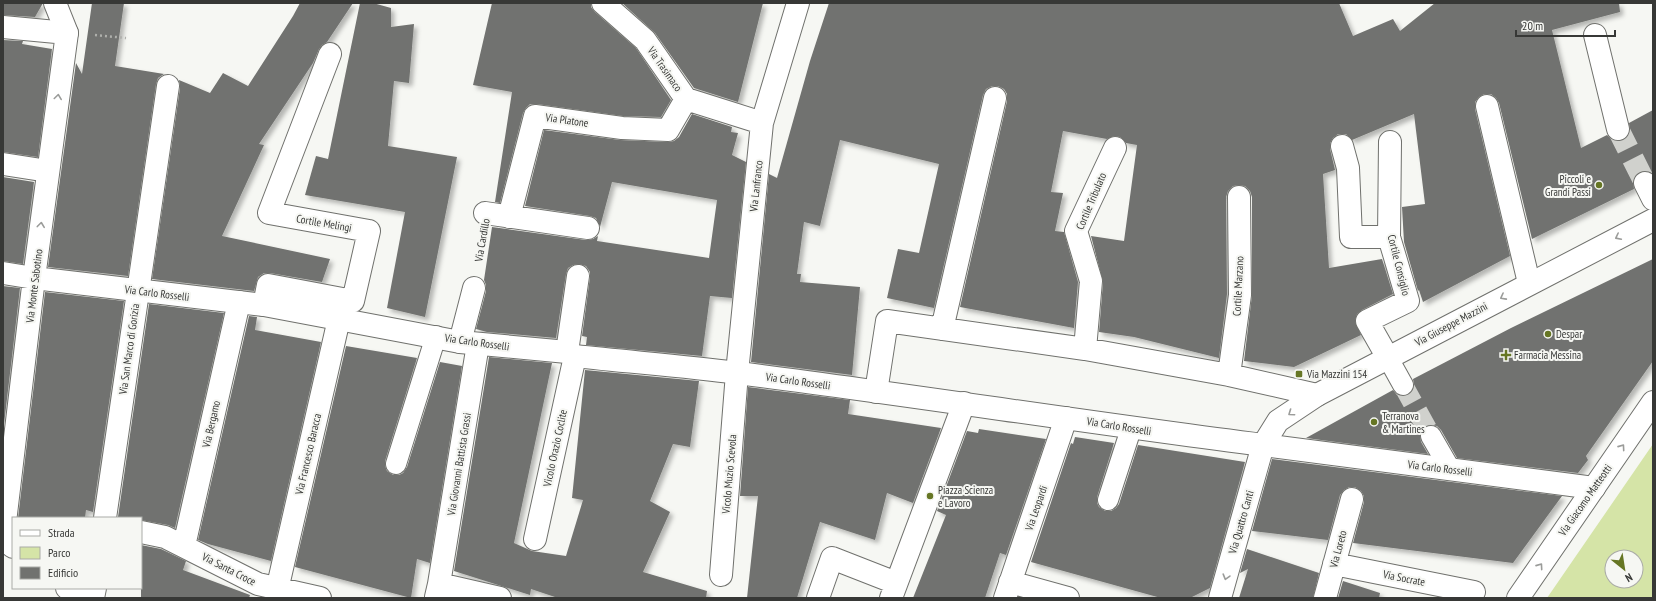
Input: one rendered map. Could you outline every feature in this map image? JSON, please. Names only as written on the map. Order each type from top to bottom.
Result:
[{"type":"street","points":[[3,27],[67,33],[55,3]]},
{"type":"street","name":"Via Monte Sabotino","points":[[3,539],[34,278],[70,3]]},
{"type":"street","name":"Via Trasimaco","points":[[603,3],[645,40],[686,99],[762,123]]},
{"type":"street","name":"Via Lanfranco","points":[[737,373],[762,123],[798,3]]},
{"type":"street","points":[[1595,35],[1618,129]]},
{"type":"street","name":"Cortile Melingi","points":[[264,305],[268,285],[353,301],[369,231],[269,213],[330,54]]},
{"type":"street","name":"Via San Marco di Gorizia","points":[[105,517],[137,290],[168,86]]},
{"type":"street","points":[[942,329],[995,98]]},
{"type":"street","name":"Via Platone","points":[[509,217],[535,116],[622,128],[668,130],[686,99]]},
{"type":"street","points":[[1488,106],[1529,283]]},
{"type":"street","name":"Cortile Consiglio","points":[[1388,358],[1367,321],[1408,301],[1389,237],[1390,142]]},
{"type":"street","points":[[1342,146],[1348,168],[1351,238],[1389,237]]},
{"type":"street","name":"Cortile Tribulato","points":[[1085,349],[1091,281],[1076,231],[1115,148]]},
{"type":"street","points":[[3,164],[48,171]]},
{"type":"street","name":"Cortile Marzano","points":[[1229,375],[1240,295],[1240,197]]},
{"type":"street","name":"Via Cardillo","points":[[485,213],[588,228]]},
{"type":"street","name":"Via Giuseppe Mazzini","points":[[1263,445],[1278,421],[1317,395],[1529,283],[1653,220]]},
{"type":"street","name":"Via Carlo Rosselli","points":[[3,273],[264,305],[469,343],[737,373],[964,403],[1131,429],[1594,488]]},
{"type":"street","points":[[571,354],[578,276]]},
{"type":"street","points":[[469,343],[474,288]]},
{"type":"street","name":"Via Bergamo","points":[[184,546],[239,302]]},
{"type":"street","name":"Via Francesco Baracca","points":[[277,590],[339,319]]},
{"type":"street","points":[[876,392],[887,321],[1085,349],[1229,375],[1317,395]]},
{"type":"street","points":[[396,464],[436,336]]},
{"type":"street","name":"Via Giovanni Battista Grassi","points":[[438,591],[469,343]]},
{"type":"street","name":"Vicolo Orazio Coclite","points":[[535,540],[571,354]]},
{"type":"street","points":[[1388,358],[1403,385]]},
{"type":"street","name":"Vicolo Muzio Scevola","points":[[721,575],[737,373]]},
{"type":"street","name":"Via Giacomo Matteotti","points":[[1518,598],[1653,402]]},
{"type":"street","points":[[818,598],[832,558],[894,591],[964,403]]},
{"type":"street","name":"Via Leopardi","points":[[1008,590],[1066,418]]},
{"type":"street","points":[[1108,500],[1131,429]]},
{"type":"street","points":[[1431,436],[1450,469]]},
{"type":"street","name":"Via Quattro Canti","points":[[1220,598],[1263,445]]},
{"type":"street","name":"Via Loreto","points":[[1325,598],[1352,499]]},
{"type":"street","name":"Via Santa Croce","points":[[142,532],[165,537],[258,584],[277,590],[320,598]]},
{"type":"street","points":[[3,539],[12,546]]},
{"type":"street","name":"Via Socrate","points":[[1334,564],[1474,592]]},
{"type":"street","points":[[68,589],[80,598]]},
{"type":"street","points":[[1008,590],[1068,598]]},
{"type":"street","points":[[438,591],[500,598]]},
{"type":"path","name":"Via Cardillo","points":[[474,288],[485,213]]},
{"type":"green space","points":[[1653,444],[1653,598],[1547,598]]},
{"type":"building","points":[[3,3],[43,3],[35,17],[3,15]]},
{"type":"building","points":[[92,3],[124,3],[115,66],[164,74],[158,78],[156,84],[128,276],[48,267],[76,63],[82,74]]},
{"type":"building","points":[[300,3],[353,3],[327,42],[319,49],[313,63],[259,144],[264,145],[222,236],[330,259],[322,282],[264,273],[258,277],[254,291],[152,279],[180,88],[179,80],[210,93],[223,73],[248,86]]},
{"type":"building","points":[[360,3],[373,3],[391,8],[391,27],[414,24],[409,83],[394,81],[388,146],[457,157],[425,317],[387,308],[405,212],[305,195],[316,156],[328,159]]},
{"type":"building","points":[[492,3],[591,3],[591,7],[595,12],[636,48],[671,100],[661,117],[623,116],[530,104],[523,113],[500,203],[495,202],[512,92],[473,85]]},
{"type":"building","points":[[622,3],[763,3],[738,102],[694,88],[655,33]]},
{"type":"building","points":[[829,3],[1339,3],[1353,36],[1393,19],[1400,31],[1435,3],[1619,3],[1620,12],[1552,30],[1581,148],[1607,135],[1614,141],[1621,141],[1630,133],[1629,123],[1653,110],[1653,174],[1646,171],[1639,172],[1634,176],[1634,189],[1532,239],[1499,103],[1491,94],[1484,94],[1475,102],[1475,109],[1510,256],[1423,302],[1419,290],[1418,291],[1404,242],[1402,207],[1425,204],[1414,114],[1352,140],[1346,134],[1338,134],[1330,143],[1335,170],[1323,174],[1329,268],[1382,259],[1393,294],[1357,314],[1355,321],[1361,335],[1294,367],[1244,361],[1252,295],[1252,197],[1250,191],[1245,186],[1233,186],[1228,191],[1226,197],[1227,294],[1219,358],[1134,337],[1099,332],[1103,282],[1091,236],[1124,241],[1137,145],[1126,143],[1120,137],[1114,136],[1107,139],[1063,131],[1051,192],[1063,193],[1055,231],[1064,232],[1078,282],[1074,328],[960,307],[1007,101],[1007,94],[1004,89],[998,86],[992,86],[986,89],[983,95],[934,308],[887,298],[898,249],[919,253],[939,164],[840,140],[820,226],[804,222],[797,274],[801,274],[800,282],[860,287],[852,375],[751,362],[769,174],[777,178],[810,61]]},
{"type":"building","points":[[3,40],[23,41],[22,44],[52,49],[38,157],[3,152]]},
{"type":"building","points":[[692,114],[732,127],[731,132],[738,133],[732,155],[746,162],[732,298],[710,296],[702,356],[586,345],[587,337],[582,336],[590,272],[586,266],[579,264],[568,268],[566,274],[556,338],[487,332],[476,329],[486,291],[484,280],[492,227],[586,240],[593,239],[598,236],[597,241],[709,258],[717,200],[612,182],[600,227],[596,218],[590,216],[525,206],[544,130],[620,140],[668,142],[674,141],[679,137]]},
{"type":"building","points":[[3,177],[34,182],[23,264],[3,261]]},
{"type":"building","points":[[1653,259],[1653,361],[1586,456],[1588,460],[1578,473],[1457,458],[1441,430],[1437,426],[1431,425],[1425,426],[1421,431],[1420,436],[1421,442],[1428,454],[1306,438],[1393,390],[1397,395],[1408,395],[1413,391],[1413,379],[1511,328]]},
{"type":"building","points":[[3,286],[20,288],[3,433]]},
{"type":"building","points":[[45,292],[124,301],[93,512],[86,510],[85,517],[18,517]]},
{"type":"building","points":[[149,304],[224,313],[175,528],[168,525],[142,520],[142,517],[118,517]]},
{"type":"building","points":[[249,316],[257,317],[255,330],[321,342],[271,561],[198,540]]},
{"type":"building","points":[[346,346],[417,358],[385,461],[387,471],[393,475],[403,473],[407,467],[440,362],[462,366],[430,563],[417,559],[411,598],[295,567]]},
{"type":"building","points":[[489,357],[552,363],[514,543],[532,551],[566,556],[583,500],[572,498],[585,370],[699,381],[690,447],[673,444],[650,501],[670,512],[643,572],[707,591],[706,598],[558,598],[531,589],[530,595],[454,571]]},
{"type":"building","points":[[748,387],[850,400],[848,414],[941,428],[913,503],[887,493],[875,540],[820,522],[797,598],[747,598],[758,496],[740,496]]},
{"type":"building","points":[[979,429],[1046,439],[1006,555],[1000,553],[985,598],[913,598],[946,515],[937,511],[967,431],[978,433]]},
{"type":"building","points":[[1075,437],[1114,443],[1097,497],[1099,507],[1105,511],[1111,511],[1119,504],[1138,445],[1245,462],[1210,588],[1190,598],[1161,598],[1031,562],[1071,443],[1073,444]]},
{"type":"building","points":[[1272,459],[1562,496],[1513,563],[1353,543],[1364,502],[1364,496],[1361,491],[1355,487],[1349,487],[1340,495],[1328,540],[1252,531]]},
{"type":"building","points":[[142,545],[161,549],[186,561],[183,570],[250,595],[249,598],[141,598]]},
{"type":"building","points":[[1247,549],[1319,573],[1313,598],[1239,598],[1248,569],[1240,573]]},
{"type":"building","points":[[1343,581],[1380,593],[1379,598],[1338,598]]},
{"type":"tunnel","points":[[1618,129],[1645,183]]},
{"type":"tunnel","points":[[1403,385],[1431,436]]},
{"type":"place","name":"Piccoli e Grandi Passi","points":[[1599,185]]},
{"type":"place","name":"Despar","points":[[1548,334]]},
{"type":"place","name":"Farmacia Messina","points":[[1506,355]]},
{"type":"place","name":"Via Mazzini 154","points":[[1299,374]]},
{"type":"place","name":"Terranova & Martines","points":[[1374,422]]},
{"type":"place","name":"Piazza Scienza e Lavoro","points":[[930,496]]}]
